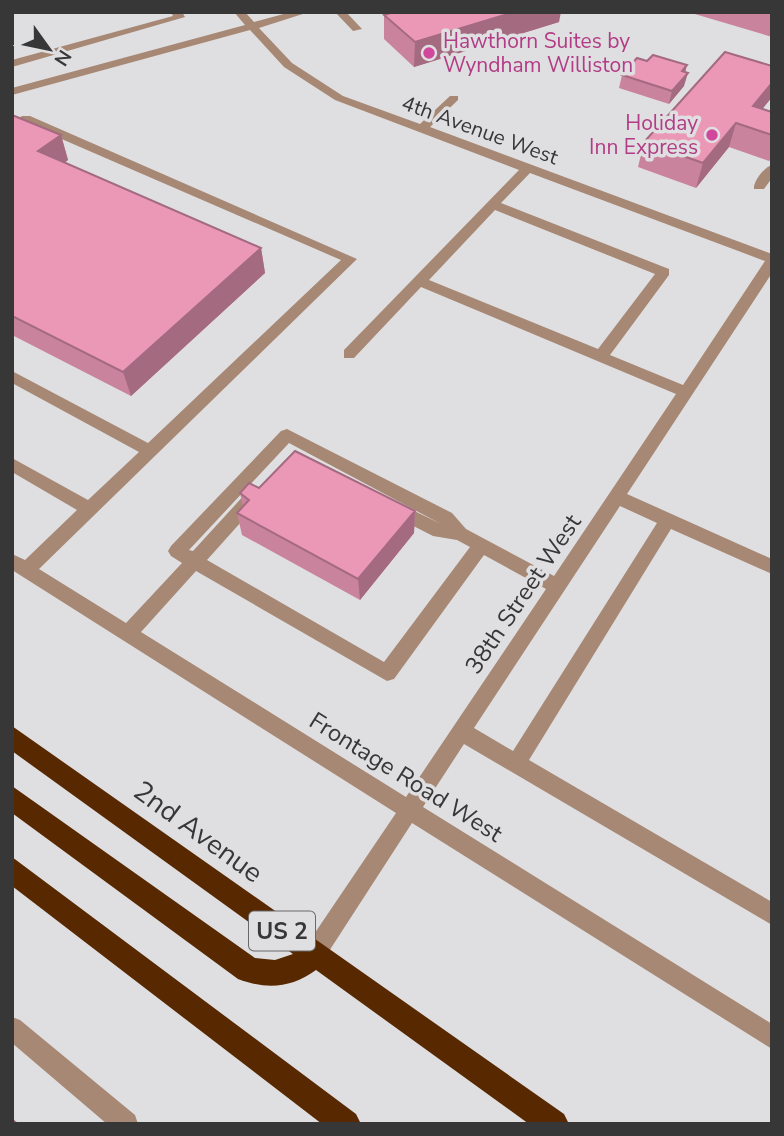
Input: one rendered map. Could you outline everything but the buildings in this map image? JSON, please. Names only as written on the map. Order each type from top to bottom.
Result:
[{"type":"highway","name":"2nd Avenue","points":[[12,737],[554,1124]]},
{"type":"highway","points":[[12,798],[248,969],[259,974],[284,973],[314,954]]},
{"type":"highway","points":[[12,870],[346,1124]]},
{"type":"street","points":[[12,64],[180,17],[176,12]]},
{"type":"street","name":"4th Avenue West","points":[[239,12],[288,65],[313,84],[347,101],[772,260]]},
{"type":"street","points":[[12,92],[304,12]]},
{"type":"street","points":[[340,12],[357,29]]},
{"type":"street","points":[[421,129],[454,98]]},
{"type":"street","points":[[12,128],[26,119],[350,259],[89,509],[19,566]]},
{"type":"street","points":[[349,354],[528,168]]},
{"type":"street","points":[[759,186],[772,169]]},
{"type":"street","points":[[494,205],[664,272],[601,356]]},
{"type":"street","name":"38th Street West","points":[[314,954],[772,260]]},
{"type":"street","points":[[419,281],[686,392]]},
{"type":"street","points":[[12,376],[150,451]]},
{"type":"street","points":[[460,534],[446,518],[287,435],[177,551],[387,673],[481,545]]},
{"type":"street","points":[[301,463],[313,466],[439,531],[460,534],[557,586]]},
{"type":"street","points":[[12,464],[89,509]]},
{"type":"street","points":[[128,634],[274,473]]},
{"type":"street","points":[[617,497],[772,567]]},
{"type":"street","points":[[516,763],[668,520]]},
{"type":"street","name":"Frontage Road West","points":[[19,566],[772,1037]]},
{"type":"street","points":[[461,731],[772,914]]},
{"type":"street","points":[[12,1028],[126,1124]]},
{"type":"place","name":"Hawthorn Suites by Wyndham Williston","points":[[429,53]]},
{"type":"place","name":"Holiday Inn Express","points":[[712,135]]}]
